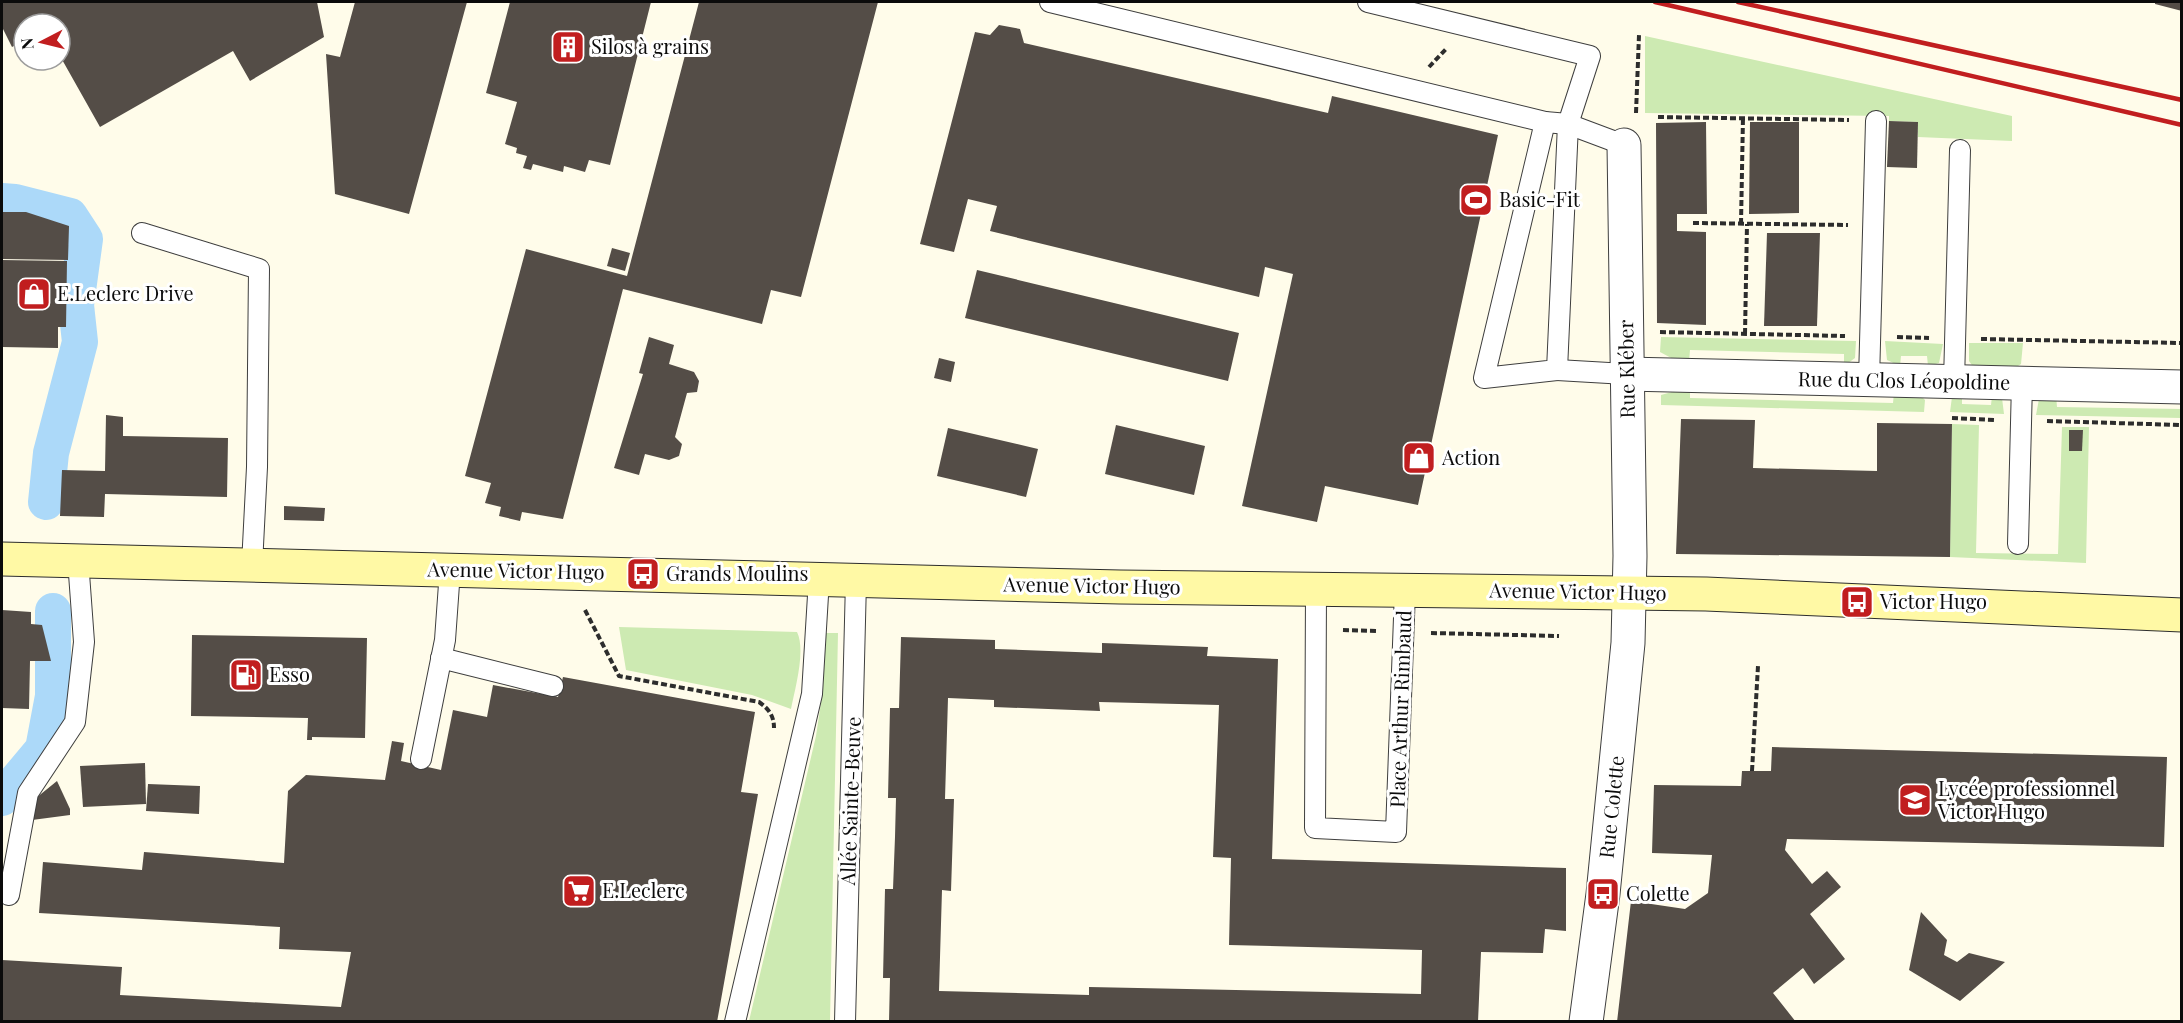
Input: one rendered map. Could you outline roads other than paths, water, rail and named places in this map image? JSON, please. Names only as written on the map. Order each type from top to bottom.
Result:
[{"type":"main road","name":"Avenue Victor Hugo","points":[[2,559],[856,581],[1316,590],[1629,592],[2181,615]]},
{"type":"street","name":"Rue Kléber","points":[[1624,145],[1629,592]]},
{"type":"street","name":"Rue du Clos Léopoldine","points":[[1626,374],[2181,387]]},
{"type":"street","name":"Rue Colette","points":[[1586,1022],[1603,894],[1628,644],[1629,592]]},
{"type":"lane","points":[[1050,2],[1545,122],[1568,124],[1624,145]]},
{"type":"lane","points":[[1368,2],[1590,56],[1568,124],[1557,370]]},
{"type":"lane","points":[[1869,380],[1876,121]]},
{"type":"lane","points":[[1545,122],[1484,378],[1557,370],[1626,374]]},
{"type":"lane","points":[[1954,382],[1960,150]]},
{"type":"lane","points":[[142,233],[259,269],[257,467],[252,565]]},
{"type":"lane","points":[[2018,544],[2022,383]]},
{"type":"lane","points":[[9,895],[27,793],[75,722],[84,642],[78,560]]},
{"type":"lane","points":[[421,759],[445,640],[450,570]]},
{"type":"lane","points":[[735,1022],[812,694],[819,579]]},
{"type":"lane","name":"Allée Sainte-Beuve","points":[[845,1022],[856,581]]},
{"type":"lane","name":"Place Arthur Rimbaud","points":[[1316,590],[1315,828],[1396,832],[1405,591]]},
{"type":"lane","points":[[441,658],[553,686]]},
{"type":"waterway","points":[[2,201],[15,202],[70,216],[85,239],[76,305],[80,342],[51,453],[46,502]]},
{"type":"waterway","points":[[2,798],[43,749],[53,696],[53,611]]},
{"type":"railway","points":[[1655,2],[2182,125]]},
{"type":"railway","points":[[1738,2],[2182,100]]},
{"type":"place","name":"Silos à grains","points":[[568,47]]},
{"type":"place","name":"Basic-Fit","points":[[1476,200]]},
{"type":"place","name":"E.Leclerc Drive","points":[[34,294]]},
{"type":"place","name":"Action","points":[[1419,458]]},
{"type":"place","name":"Grands Moulins","points":[[643,574]]},
{"type":"place","name":"Victor Hugo","points":[[1857,602]]},
{"type":"place","name":"Esso","points":[[246,675]]},
{"type":"place","name":"Lycée professionnel Victor Hugo","points":[[1915,800]]},
{"type":"place","name":"E.Leclerc","points":[[579,891]]},
{"type":"place","name":"Colette","points":[[1603,894]]}]
